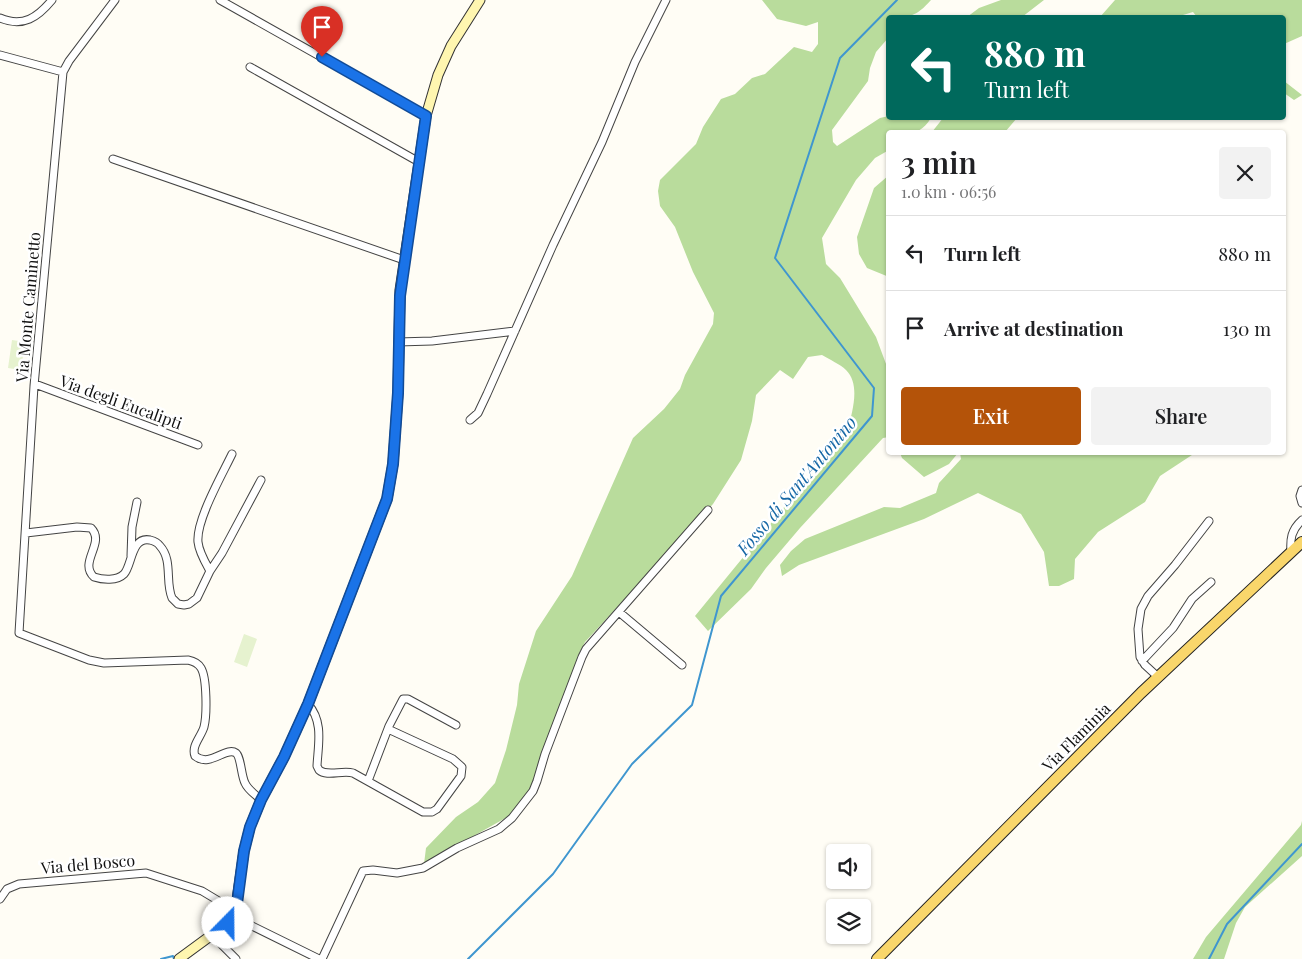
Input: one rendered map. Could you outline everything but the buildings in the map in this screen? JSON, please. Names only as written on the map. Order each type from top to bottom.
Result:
[{"type":"main road","name":"Via Flaminia","points":[[877,959],[1158,677],[1302,542]]},
{"type":"street","points":[[0,18],[16,22],[28,21],[38,15],[52,0]]},
{"type":"street","name":"Via Monte Caminetto","points":[[115,0],[69,61],[63,72],[35,384],[19,632],[89,660],[104,663],[188,660],[194,662],[200,667],[203,675],[205,719],[202,734],[194,748],[195,756],[206,760],[231,752],[236,753],[239,757],[245,783],[261,800]]},
{"type":"street","points":[[220,0],[426,116]]},
{"type":"street","points":[[179,959],[232,920],[235,914],[246,838],[261,800],[284,757],[308,704],[387,499],[393,464],[398,393],[400,296],[426,116],[438,75],[448,53],[480,0]]},
{"type":"street","points":[[470,420],[476,416],[480,409],[602,142],[636,62],[666,0]]},
{"type":"street","points":[[0,55],[63,72]]},
{"type":"street","points":[[250,67],[419,162]]},
{"type":"street","points":[[113,159],[404,260]]},
{"type":"street","points":[[398,342],[432,341],[515,331]]},
{"type":"street","name":"Via degli Eucalipti","points":[[35,384],[198,445]]},
{"type":"street","points":[[210,571],[199,548],[198,534],[203,517],[232,454]]},
{"type":"street","points":[[26,533],[77,527],[91,528],[95,532],[95,540],[88,567],[92,575],[101,579],[116,578],[123,575],[131,556],[139,544],[144,540],[151,540],[164,551],[167,562],[170,596],[181,605],[190,604],[197,598],[261,480]]},
{"type":"street","points":[[1302,490],[1300,496],[1302,503]]},
{"type":"street","points":[[131,556],[132,527],[136,502]]},
{"type":"street","points":[[320,959],[363,871],[373,870],[397,873],[423,868],[457,848],[499,829],[512,818],[524,804],[538,781],[545,754],[582,657],[592,642],[708,510]]},
{"type":"street","points":[[1291,553],[1291,534],[1302,520]]},
{"type":"street","points":[[1158,677],[1142,662],[1140,655],[1138,629],[1143,605],[1209,521]]},
{"type":"street","points":[[1142,662],[1172,628],[1192,599],[1211,582]]},
{"type":"street","points":[[618,612],[682,665]]},
{"type":"street","points":[[368,781],[388,729],[401,701],[405,698],[456,725]]},
{"type":"street","points":[[308,704],[315,712],[317,718],[320,738],[318,770],[326,774],[347,772],[368,781],[423,812],[428,813],[437,809],[461,776],[462,768],[453,758],[388,729]]},
{"type":"street","name":"Via del Bosco","points":[[0,899],[7,889],[19,884],[146,872],[202,891],[222,903],[246,923],[320,959]]},
{"type":"street","points":[[212,935],[236,959]]},
{"type":"green space","points":[[762,0],[931,0],[921,10],[912,15],[886,15],[886,40],[876,52],[870,68],[868,81],[832,130],[833,142],[837,146],[880,118],[886,117],[886,120],[930,120],[919,130],[886,130],[886,152],[875,158],[856,180],[822,238],[826,264],[840,278],[876,337],[886,364],[886,438],[883,438],[800,528],[751,589],[708,631],[695,616],[848,429],[853,407],[854,391],[851,376],[844,368],[822,355],[808,357],[793,379],[780,370],[756,395],[752,421],[741,460],[713,504],[585,642],[578,656],[530,791],[511,815],[424,864],[426,848],[456,817],[478,802],[495,783],[506,750],[517,705],[519,684],[536,631],[572,576],[633,438],[664,409],[680,389],[685,375],[713,324],[714,313],[693,272],[675,227],[660,206],[658,191],[660,180],[696,144],[703,127],[721,99],[735,94],[752,78],[765,74],[794,47],[812,52],[818,44],[818,22],[806,26],[777,19]]},
{"type":"green space","points":[[1001,0],[1044,0],[1025,15],[970,15],[979,8]]},
{"type":"green space","points":[[1115,0],[1302,0],[1302,36],[1286,43],[1286,15],[1195,15],[1193,12],[1183,15],[1102,15]]},
{"type":"green space","points":[[1286,83],[1302,95],[1294,100],[1286,94]]},
{"type":"green space","points":[[941,120],[1015,120],[1007,130],[934,130]]},
{"type":"green space","points":[[886,178],[886,276],[867,268],[859,254],[857,237],[874,188]]},
{"type":"green space","points":[[12,340],[25,342],[21,370],[8,368]]},
{"type":"green space","points":[[901,455],[956,455],[949,464],[924,477]]},
{"type":"green space","points":[[960,455],[1192,455],[1160,476],[1145,502],[1098,532],[1075,559],[1074,579],[1059,586],[1049,586],[1044,552],[1021,514],[978,493],[924,519],[799,565],[782,576],[780,565],[791,551],[805,539],[884,507],[900,508],[936,493],[939,483],[961,459]]},
{"type":"green space","points":[[244,634],[257,639],[247,667],[234,662]]},
{"type":"green space","points":[[1302,821],[1302,856],[1245,907],[1236,923],[1224,959],[1193,959],[1206,937],[1301,825]]},
{"type":"waterway","name":"Fosso di Sant'Antonino","points":[[468,959],[553,874],[632,764],[692,705],[721,596],[872,416],[874,388],[775,258],[840,58],[897,0]]},
{"type":"waterway","points":[[1209,959],[1227,924],[1302,844]]},
{"type":"waterway","name":"Fosso di Sant'Antonino","points":[[161,959],[173,956],[174,959]]},
{"type":"route","points":[[228,923],[232,920],[236,911],[246,838],[261,800],[284,757],[308,704],[387,499],[393,464],[398,393],[400,296],[426,116],[322,57]]}]
